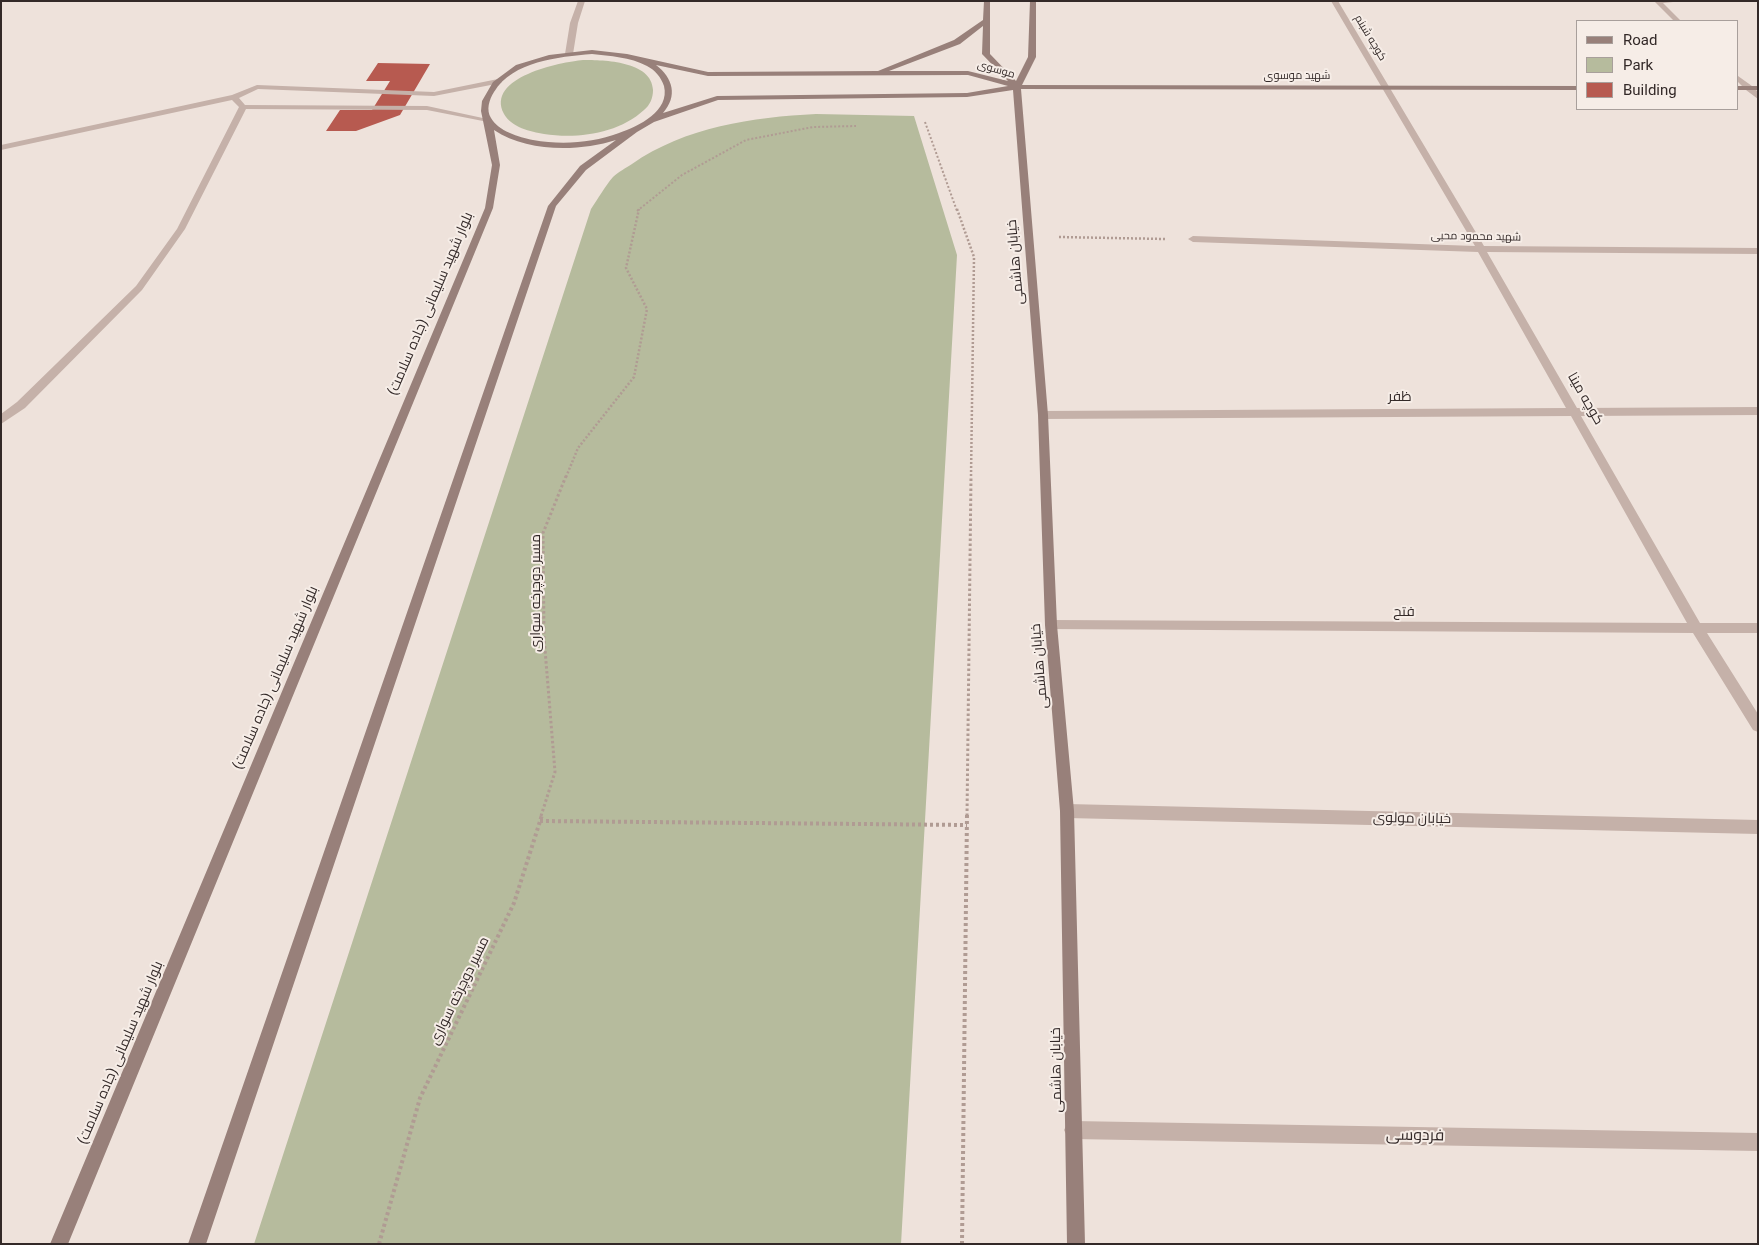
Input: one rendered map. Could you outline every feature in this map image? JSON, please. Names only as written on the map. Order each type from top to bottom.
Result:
[{"type":"main road","points":[[987,1],[986,54],[1017,87],[1032,57],[1033,1]]},
{"type":"main road","points":[[870,75],[957,42],[987,20]]},
{"type":"main road","points":[[197,1244],[552,206],[583,168],[634,130],[651,120],[663,108],[669,96],[669,84],[662,74],[650,64],[634,58],[592,52],[569,54],[529,64],[498,81]]},
{"type":"main road","name":"موسوی","points":[[634,58],[708,74],[968,74],[1017,87]]},
{"type":"main road","name":"بلوار شهید سلیمانی (جاده سلامت)","points":[[59,1244],[489,208],[496,165],[488,120],[484,111],[489,91],[498,81]]},
{"type":"main road","name":"موسوی","points":[[651,120],[717,98],[967,95],[1017,87]]},
{"type":"main road","name":"شهید موسوی","points":[[1017,87],[1576,88]]},
{"type":"main road","name":"خیابان هاشمی","points":[[1017,87],[1043,415],[1051,625],[1067,812],[1076,1244]]},
{"type":"main road","points":[[1739,88],[1758,88]]},
{"type":"main road","points":[[488,120],[500,130],[516,138],[537,143],[562,145],[588,143],[634,130]]},
{"type":"street","points":[[569,54],[574,23],[582,1]]},
{"type":"street","name":"کوچه شبنم","points":[[1334,1],[1386,87]]},
{"type":"street","points":[[1657,1],[1680,1]]},
{"type":"street","points":[[1657,1],[1677,20]]},
{"type":"street","points":[[1739,79],[1758,97]]},
{"type":"street","points":[[1,148],[234,97],[257,88],[434,94],[498,81]]},
{"type":"street","name":"کوچه مینا","points":[[1386,87],[1575,411],[1697,628],[1758,726]]},
{"type":"street","points":[[234,97],[243,107],[428,108],[488,120]]},
{"type":"street","points":[[1,420],[21,405],[139,288],[181,229],[243,107]]},
{"type":"street","name":"شهید محمود محبی","points":[[1193,239],[1481,250],[1758,251]]},
{"type":"street","name":"ظفر","points":[[1043,415],[1758,411]]},
{"type":"street","name":"فتح","points":[[1051,625],[1758,628]]},
{"type":"street","name":"خیابان مولوی","points":[[1067,812],[1758,827]]},
{"type":"street","name":"فردوسی","points":[[1073,1130],[1758,1142]]},
{"type":"path","points":[[962,1244],[974,257],[923,117],[967,95]]},
{"type":"path","name":"مسیر دوچرخه سواری","points":[[379,1244],[420,1098],[514,903],[555,772],[544,637],[543,533],[578,448],[634,377],[647,309],[626,268],[637,211],[682,175],[746,140],[813,128],[861,126]]},
{"type":"path","points":[[1029,237],[1193,239]]},
{"type":"path","points":[[540,821],[967,825]]},
{"type":"green space","points":[[583,60],[626,64],[645,73],[651,80],[653,90],[652,99],[648,106],[622,125],[597,133],[583,135],[570,136],[539,133],[516,126],[507,119],[501,101],[505,90],[515,81],[543,68]]},
{"type":"green space","points":[[816,114],[914,116],[957,255],[901,1244],[254,1244],[591,209],[615,175],[653,151],[674,141],[720,126],[744,121]]},
{"type":"building","points":[[378,63],[430,64],[400,115],[356,131],[326,131],[340,110],[372,110],[390,81],[366,81]]}]
